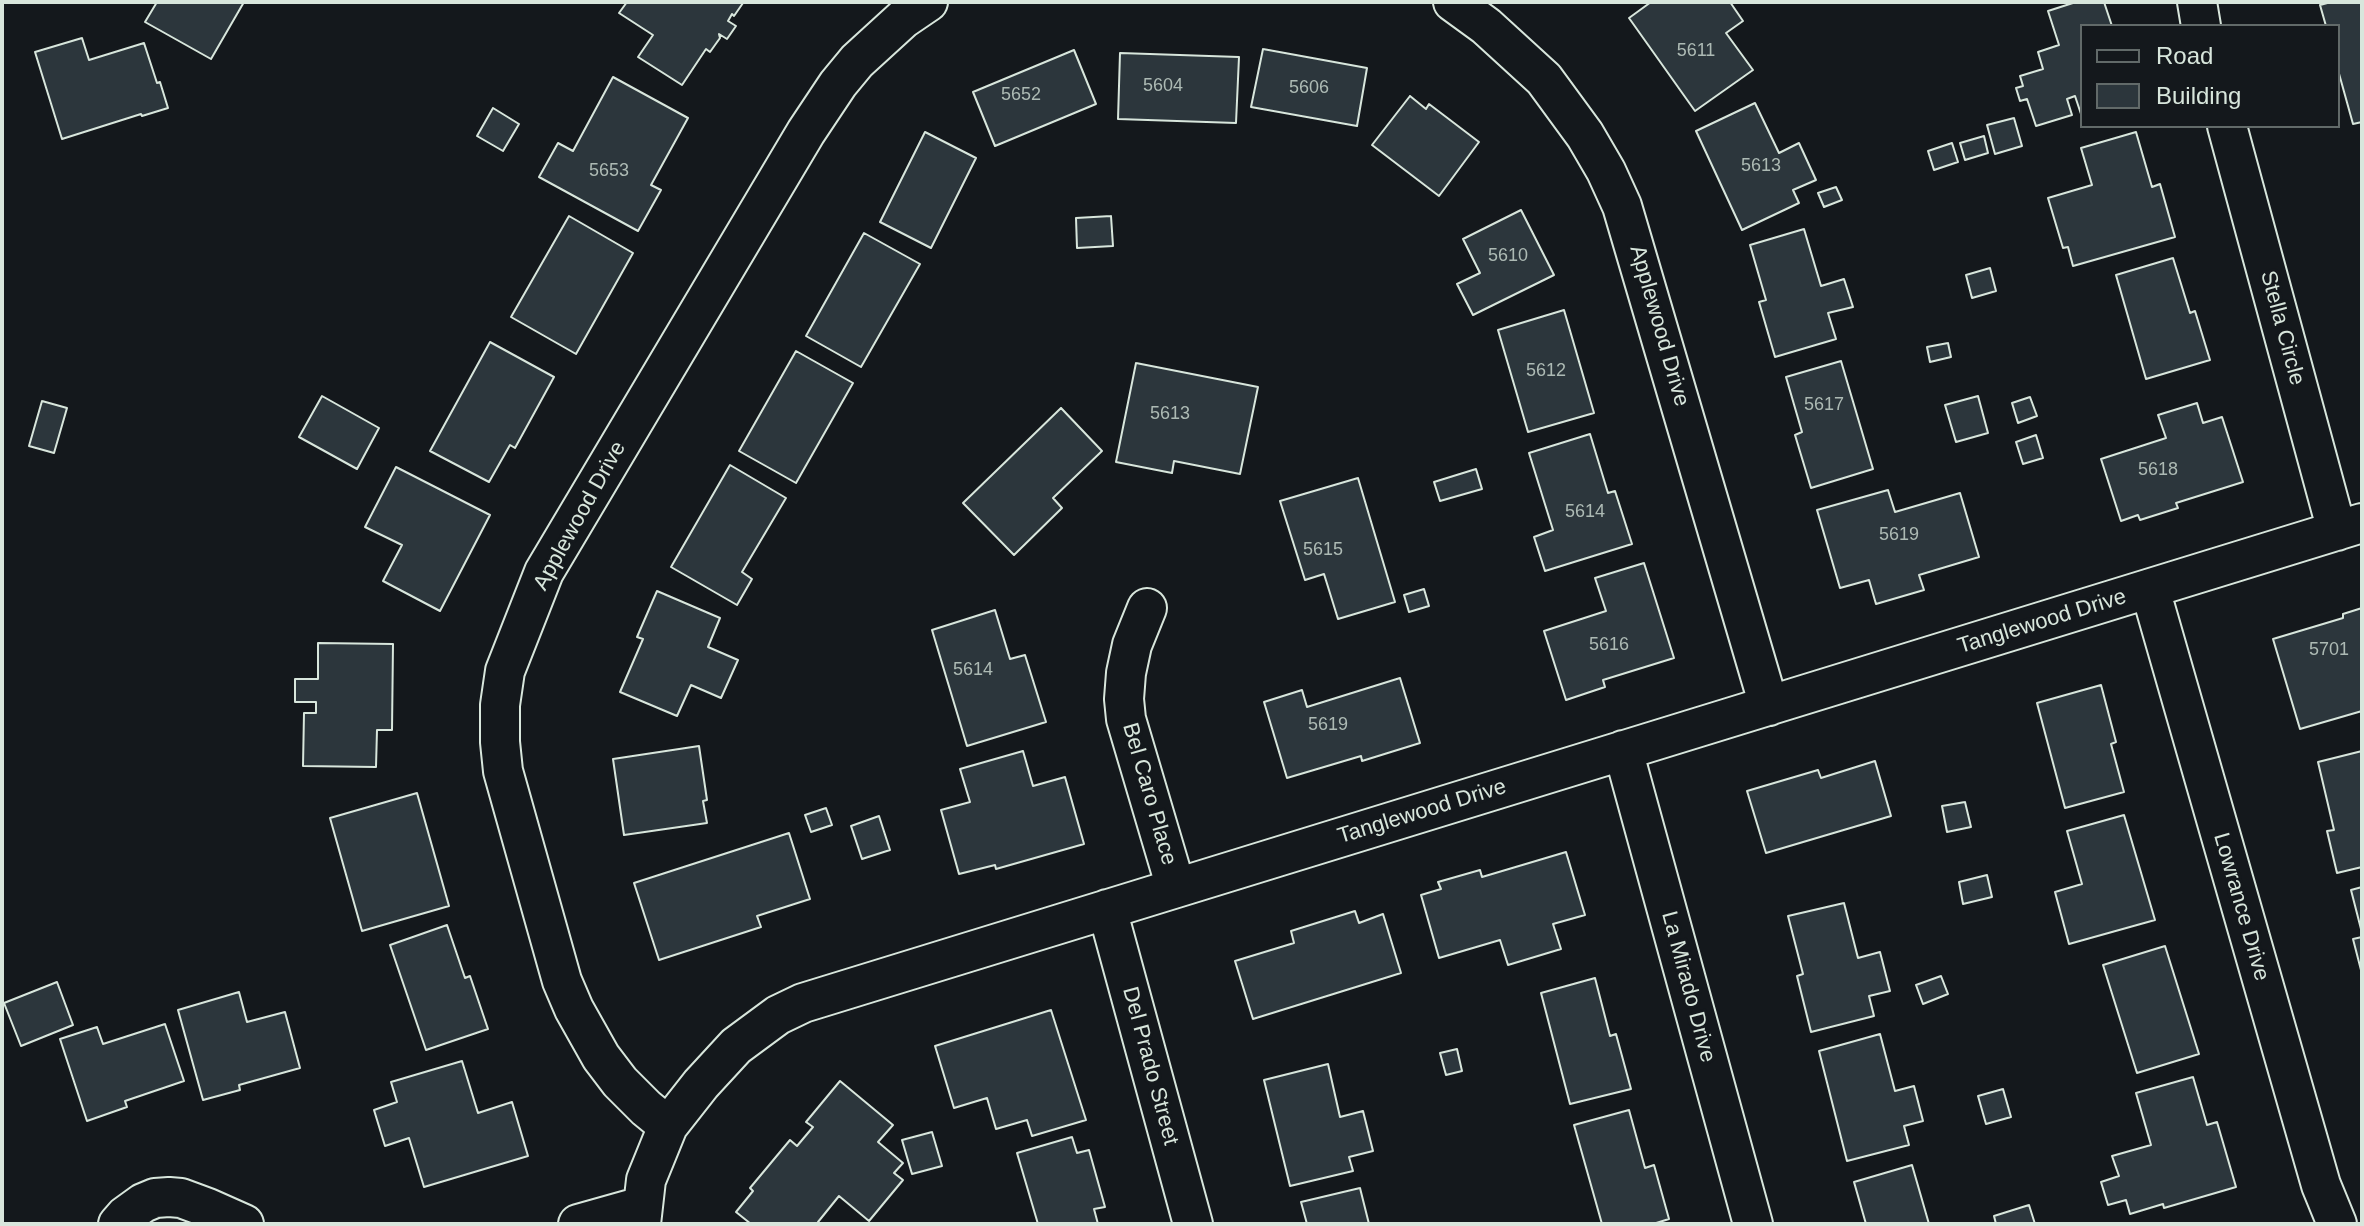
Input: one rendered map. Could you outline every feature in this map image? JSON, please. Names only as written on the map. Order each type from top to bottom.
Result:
[{"type":"street","name":"Applewood Drive","points":[[668,1126],[620,1082],[601,1057],[562,981],[503,771],[500,705],[505,671],[544,572],[806,132],[857,61],[903,19],[928,2]]},
{"type":"street","name":"Applewood Drive","points":[[1453,2],[1486,26],[1544,79],[1585,135],[1622,206],[1769,706]]},
{"type":"street","points":[[2197,2],[2201,24]]},
{"type":"street","name":"Stella Circle","points":[[2228,128],[2350,527]]},
{"type":"street","name":"Tanglewood Drive","points":[[578,1224],[641,1215],[646,1180],[668,1126],[736,1046],[778,1015],[803,1003],[2350,527]]},
{"type":"street","name":"Lowrance Drive","points":[[2150,589],[2321,1185],[2337,1224]]},
{"type":"street","name":"Bel Caro Place","points":[[1147,608],[1132,645],[1126,673],[1126,719],[1176,888]]},
{"type":"street","name":"La Mirado Drive","points":[[1623,750],[1753,1224]]},
{"type":"street","name":"Del Prado Street","points":[[1107,909],[1193,1224]]},
{"type":"street","points":[[118,1224],[143,1203],[169,1197],[181,1198],[244,1224]]},
{"type":"building","points":[[157,2],[244,2],[211,59],[145,22]]},
{"type":"building","points":[[627,2],[743,3],[728,21],[736,26],[727,39],[719,34],[720,38],[710,52],[706,49],[682,85],[638,57],[653,35],[619,13]]},
{"type":"building","points":[[1651,2],[1730,2],[1743,21],[1726,33],[1753,70],[1695,111],[1629,18]]},
{"type":"building","points":[[2076,2],[2104,2],[2111,24],[2080,24],[2080,111],[2075,96],[2067,99],[2072,115],[2036,126],[2027,99],[2020,101],[2016,88],[2023,86],[2020,76],[2043,69],[2038,52],[2059,45],[2048,11]]},
{"type":"building","points":[[2362,2],[2362,122],[2353,124],[2340,77],[2340,24],[2325,24],[2320,5]]},
{"type":"building","points":[[82,38],[89,60],[144,43],[168,108],[62,139],[35,52]]},
{"type":"building","points":[[1263,49],[1367,68],[1357,126],[1251,107]]},
{"type":"building","points":[[1074,50],[1096,104],[995,146],[973,92]]},
{"type":"building","points":[[1120,53],[1239,57],[1236,123],[1118,119]]},
{"type":"building","points":[[613,77],[688,118],[651,185],[661,190],[638,231],[539,177],[558,143],[573,151]]},
{"type":"building","points":[[1410,96],[1426,109],[1429,104],[1479,142],[1439,196],[1372,145]]},
{"type":"building","points":[[1755,103],[1779,153],[1799,143],[1816,180],[1793,190],[1799,203],[1742,230],[1696,131]]},
{"type":"building","points":[[493,108],[519,124],[503,151],[477,136]]},
{"type":"building","points":[[2014,118],[2022,146],[1995,154],[1987,125]]},
{"type":"building","points":[[925,132],[976,158],[931,248],[880,222]]},
{"type":"building","points":[[2136,132],[2152,187],[2160,184],[2175,237],[2073,266],[2068,247],[2063,248],[2048,198],[2092,185],[2081,148]]},
{"type":"building","points":[[1984,136],[1988,153],[1965,160],[1960,143]]},
{"type":"building","points":[[1952,143],[1958,162],[1934,170],[1928,151]]},
{"type":"building","points":[[1836,187],[1842,200],[1824,207],[1818,193]]},
{"type":"building","points":[[1521,210],[1554,275],[1473,315],[1457,284],[1480,273],[1463,239]]},
{"type":"building","points":[[569,216],[633,253],[576,354],[511,317]]},
{"type":"building","points":[[1111,216],[1113,246],[1077,248],[1076,218]]},
{"type":"building","points":[[1804,229],[1821,286],[1844,279],[1853,307],[1828,313],[1836,339],[1775,357],[1759,302],[1766,300],[1750,245]]},
{"type":"building","points":[[864,233],[920,264],[861,367],[806,336]]},
{"type":"building","points":[[2173,258],[2190,313],[2195,311],[2210,360],[2146,379],[2116,275]]},
{"type":"building","points":[[1990,268],[1996,291],[1972,298],[1966,275]]},
{"type":"building","points":[[1564,310],[1594,413],[1528,432],[1498,330]]},
{"type":"building","points":[[490,342],[554,377],[515,448],[510,445],[489,482],[430,451]]},
{"type":"building","points":[[1948,343],[1951,357],[1930,362],[1927,347]]},
{"type":"building","points":[[796,351],[853,383],[796,483],[739,451]]},
{"type":"building","points":[[1841,361],[1873,469],[1811,488],[1795,435],[1802,432],[1786,377]]},
{"type":"building","points":[[1136,363],[1258,387],[1240,474],[1174,461],[1172,473],[1116,462]]},
{"type":"building","points":[[322,396],[379,428],[357,469],[299,437]]},
{"type":"building","points":[[1978,396],[1988,433],[1956,442],[1945,405]]},
{"type":"building","points":[[2030,397],[2037,416],[2018,423],[2012,403]]},
{"type":"building","points":[[42,401],[67,408],[54,453],[29,446]]},
{"type":"building","points":[[2197,403],[2203,423],[2222,417],[2243,482],[2176,503],[2178,508],[2140,520],[2138,515],[2121,521],[2101,459],[2166,438],[2158,415]]},
{"type":"building","points":[[1061,408],[1102,451],[1053,498],[1062,508],[1014,555],[963,503]]},
{"type":"building","points":[[1590,434],[1608,493],[1615,491],[1632,544],[1545,571],[1534,537],[1553,530],[1529,453]]},
{"type":"building","points":[[2036,435],[2043,458],[2023,464],[2016,442]]},
{"type":"building","points":[[730,465],[786,498],[742,572],[752,579],[737,605],[671,567]]},
{"type":"building","points":[[396,467],[490,515],[440,611],[383,581],[402,545],[365,527]]},
{"type":"building","points":[[1476,469],[1482,489],[1440,501],[1434,482]]},
{"type":"building","points":[[1358,478],[1395,602],[1338,619],[1324,574],[1305,580],[1280,501]]},
{"type":"building","points":[[1888,490],[1895,512],[1960,493],[1979,557],[1919,575],[1924,590],[1876,604],[1869,580],[1840,588],[1817,510]]},
{"type":"building","points":[[1644,563],[1674,658],[1603,680],[1605,687],[1566,700],[1544,631],[1606,611],[1595,578]]},
{"type":"building","points":[[1424,589],[1429,606],[1409,612],[1404,595]]},
{"type":"building","points":[[657,591],[720,618],[708,647],[738,660],[721,698],[691,685],[677,716],[620,692],[643,639],[637,637]]},
{"type":"building","points":[[2362,608],[2362,711],[2300,729],[2273,639],[2343,618],[2343,614]]},
{"type":"building","points":[[995,610],[1010,659],[1025,655],[1046,722],[967,746],[932,630]]},
{"type":"building","points":[[318,643],[393,644],[392,730],[377,730],[376,767],[303,766],[304,713],[316,713],[316,702],[295,702],[295,679],[318,679]]},
{"type":"building","points":[[1400,678],[1420,743],[1362,761],[1361,756],[1287,778],[1264,702],[1302,690],[1307,707]]},
{"type":"building","points":[[2101,685],[2116,742],[2111,744],[2124,792],[2065,808],[2037,703]]},
{"type":"building","points":[[699,746],[707,823],[624,835],[613,759]]},
{"type":"building","points":[[1023,751],[1033,786],[1065,777],[1084,844],[996,869],[995,865],[959,874],[941,810],[970,802],[960,769]]},
{"type":"building","points":[[2362,751],[2362,867],[2337,873],[2327,831],[2334,830],[2318,762]]},
{"type":"building","points":[[1875,761],[1891,816],[1766,853],[1747,791],[1818,770],[1821,778]]},
{"type":"building","points":[[417,793],[449,906],[362,931],[330,818]]},
{"type":"building","points":[[1965,802],[1971,827],[1947,832],[1942,806]]},
{"type":"building","points":[[826,808],[832,825],[811,832],[805,815]]},
{"type":"building","points":[[2124,815],[2155,920],[2069,944],[2055,892],[2082,884],[2067,831]]},
{"type":"building","points":[[879,816],[890,850],[862,859],[851,826]]},
{"type":"building","points":[[789,833],[810,899],[757,916],[761,927],[659,960],[634,883]]},
{"type":"building","points":[[1566,852],[1585,915],[1553,924],[1561,949],[1508,965],[1500,940],[1439,958],[1421,895],[1441,889],[1438,882],[1480,870],[1482,877]]},
{"type":"building","points":[[1987,875],[1992,897],[1963,904],[1959,882]]},
{"type":"building","points":[[2362,887],[2362,933],[2351,890]]},
{"type":"building","points":[[1844,903],[1858,958],[1880,952],[1890,991],[1869,996],[1874,1016],[1811,1032],[1797,976],[1803,974],[1788,916]]},
{"type":"building","points":[[1355,911],[1359,923],[1383,914],[1401,973],[1253,1019],[1235,961],[1294,943],[1291,931]]},
{"type":"building","points":[[447,925],[465,978],[470,976],[488,1029],[426,1050],[390,945]]},
{"type":"building","points":[[2362,937],[2362,974],[2353,939]]},
{"type":"building","points":[[2165,946],[2199,1054],[2137,1073],[2103,965]]},
{"type":"building","points":[[1941,976],[1948,994],[1923,1004],[1916,985]]},
{"type":"building","points":[[1595,978],[1610,1036],[1616,1034],[1631,1089],[1570,1104],[1541,993]]},
{"type":"building","points":[[57,982],[73,1025],[21,1046],[4,1003]]},
{"type":"building","points":[[239,992],[247,1022],[285,1012],[300,1068],[239,1085],[240,1090],[203,1100],[178,1010]]},
{"type":"building","points":[[1051,1010],[1086,1120],[1032,1136],[1027,1120],[996,1129],[987,1098],[954,1108],[935,1046]]},
{"type":"building","points":[[165,1024],[184,1081],[125,1101],[127,1107],[87,1121],[60,1039],[97,1027],[103,1044]]},
{"type":"building","points":[[1880,1034],[1895,1091],[1914,1086],[1923,1121],[1904,1126],[1909,1145],[1847,1161],[1819,1051]]},
{"type":"building","points":[[1457,1049],[1462,1071],[1446,1075],[1440,1053]]},
{"type":"building","points":[[462,1061],[478,1113],[512,1102],[528,1156],[424,1187],[409,1138],[385,1146],[374,1110],[397,1102],[391,1082]]},
{"type":"building","points":[[1328,1064],[1340,1117],[1363,1111],[1373,1151],[1349,1157],[1353,1171],[1290,1186],[1264,1080]]},
{"type":"building","points":[[2193,1077],[2207,1125],[2217,1122],[2236,1187],[2164,1208],[2163,1204],[2130,1214],[2126,1200],[2108,1205],[2101,1182],[2119,1176],[2112,1156],[2151,1145],[2136,1093]]},
{"type":"building","points":[[840,1081],[893,1125],[878,1142],[903,1163],[894,1173],[903,1180],[869,1221],[839,1196],[818,1222],[820,1224],[751,1224],[736,1212],[753,1191],[750,1188],[790,1140],[797,1146],[813,1127],[806,1122]]},
{"type":"building","points":[[2003,1089],[2011,1117],[1986,1124],[1978,1096]]},
{"type":"building","points":[[1629,1110],[1645,1168],[1654,1165],[1669,1219],[1653,1224],[1602,1224],[1574,1125]]},
{"type":"building","points":[[932,1132],[942,1166],[912,1174],[902,1140]]},
{"type":"building","points":[[1072,1137],[1077,1153],[1089,1150],[1105,1207],[1094,1209],[1098,1224],[1038,1224],[1017,1153]]},
{"type":"building","points":[[1912,1165],[1929,1224],[1866,1224],[1854,1182]]},
{"type":"building","points":[[1360,1188],[1369,1224],[1307,1224],[1301,1202]]},
{"type":"building","points":[[2029,1205],[2035,1224],[1996,1224],[1994,1216]]}]
